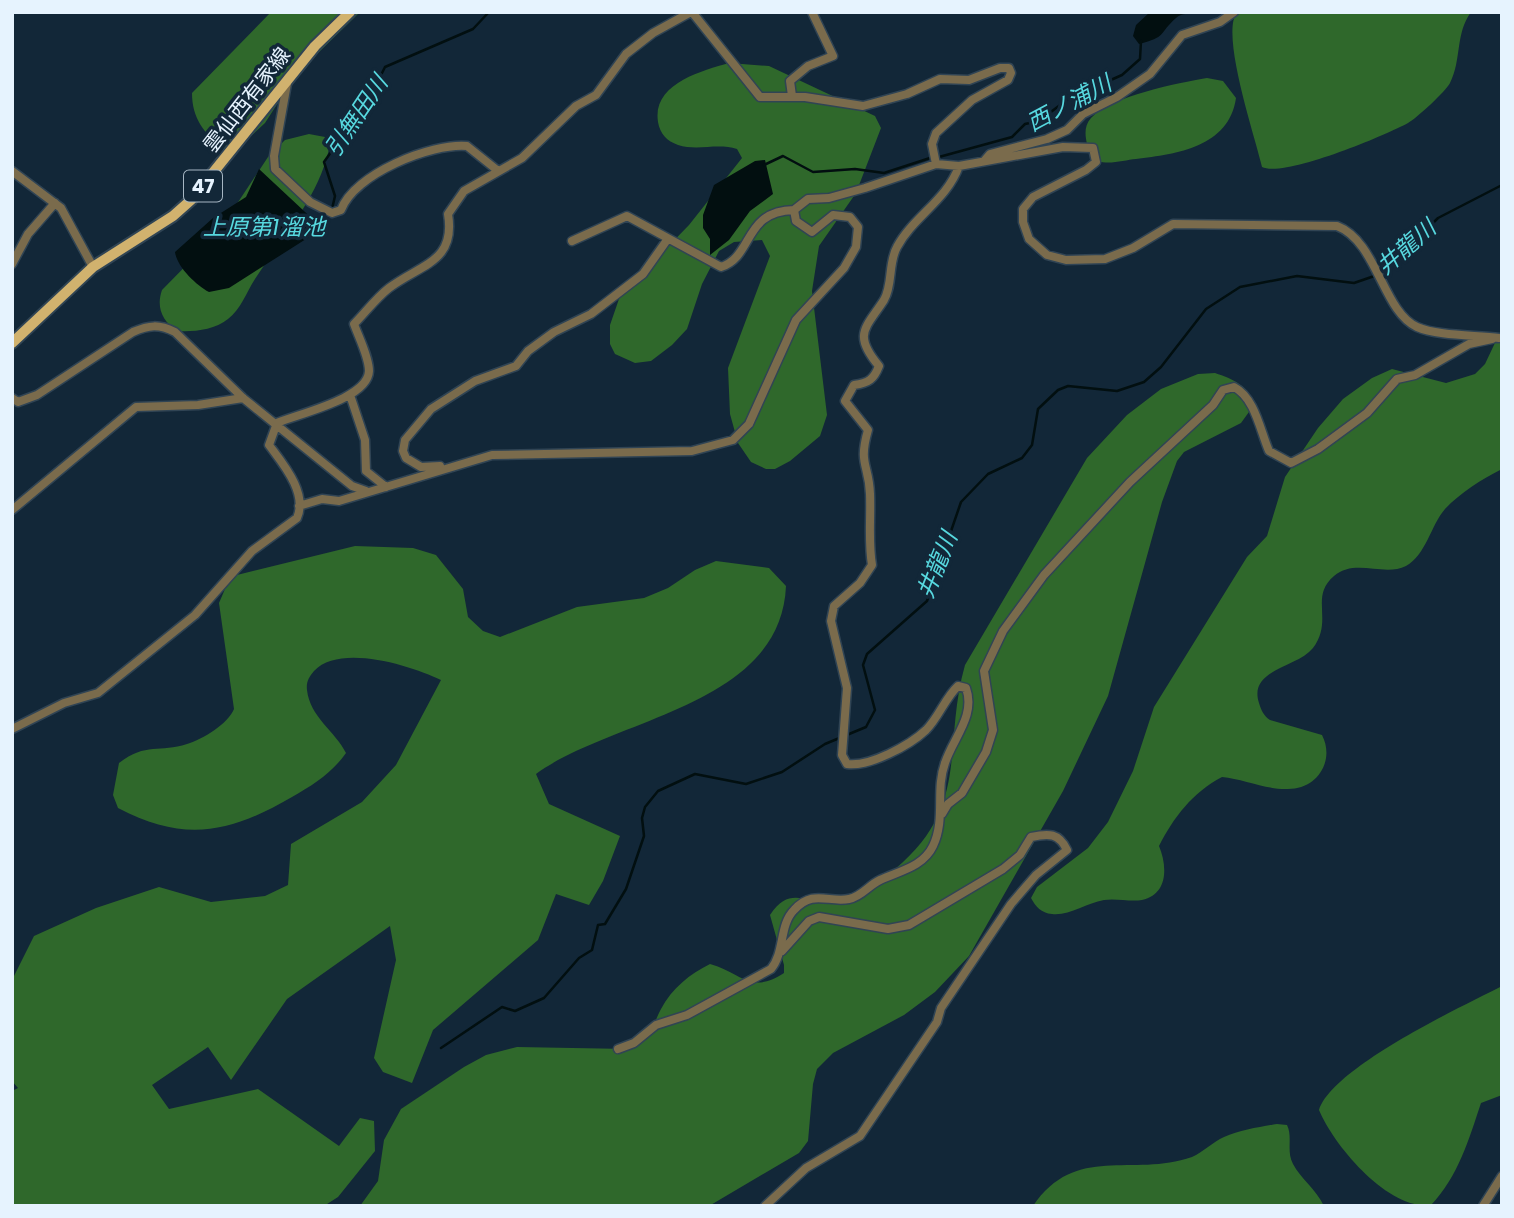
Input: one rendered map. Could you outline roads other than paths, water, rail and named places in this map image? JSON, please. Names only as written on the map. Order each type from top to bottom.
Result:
[{"type":"main road","name":"雲仙西有家線","points":[[12,343],[93,267],[182,208],[314,46],[350,12]]},
{"type":"street","points":[[12,729],[64,703],[91,696],[106,687],[195,615],[252,551],[297,518],[299,506],[289,472],[270,445],[277,423],[301,412],[333,404],[350,395],[365,381],[369,372],[354,324],[388,289],[427,266],[448,246],[451,232],[448,214],[464,191],[497,170],[522,159],[576,106],[596,95],[626,54],[653,33],[691,12],[756,95],[766,98],[792,96],[863,106],[907,94],[940,79],[969,80],[1000,68],[1009,68],[1012,73],[1008,80],[972,100],[936,133],[932,144],[936,164]]},
{"type":"street","points":[[792,96],[790,81],[795,75],[833,56],[812,12]]},
{"type":"street","points":[[984,161],[990,154],[1047,139],[1068,130],[1083,114],[1117,97],[1150,74],[1182,35],[1220,22],[1234,12]]},
{"type":"street","points":[[288,78],[274,156],[275,169],[310,202],[330,212],[341,210],[351,194],[405,157],[467,146],[497,170]]},
{"type":"street","points":[[572,240],[627,216],[721,267],[740,253],[756,223],[781,211],[794,210],[808,198],[829,198],[936,164],[958,166],[1063,147],[1093,148],[1096,162],[1033,197],[1023,209],[1023,222],[1028,239],[1047,255],[1066,260],[1105,259],[1133,248],[1173,224],[1337,226],[1356,236],[1403,315],[1420,329],[1500,337]]},
{"type":"street","points":[[618,1049],[634,1043],[656,1025],[687,1015],[771,969],[780,953],[793,911],[814,897],[853,898],[878,880],[922,860],[932,849],[942,814],[943,770],[964,726],[969,696],[966,688],[958,686],[927,729],[903,745],[865,762],[848,764],[842,755],[847,688],[831,621],[834,606],[860,583],[872,565],[867,535],[870,492],[861,454],[868,430],[845,401],[854,385],[867,383],[875,378],[880,366],[864,342],[867,322],[885,299],[895,251],[903,236],[933,208],[954,180],[958,166]]},
{"type":"street","points":[[12,171],[61,208],[93,267]]},
{"type":"street","points":[[12,264],[27,234],[55,203]]},
{"type":"street","points":[[299,506],[322,499],[339,501],[443,467],[492,455],[692,451],[733,440],[749,424],[796,320],[844,268],[860,236],[854,221],[843,214],[833,215],[812,232],[796,221],[794,210]]},
{"type":"street","points":[[443,467],[421,467],[406,458],[402,451],[405,440],[431,409],[475,381],[516,366],[528,351],[554,332],[591,314],[643,274],[667,240]]},
{"type":"street","points":[[12,398],[18,402],[27,400],[133,332],[156,325],[175,332],[243,398],[352,486],[366,491]]},
{"type":"street","points":[[942,814],[948,804],[962,793],[986,752],[993,730],[983,684],[984,671],[1003,631],[1044,575],[1130,482],[1213,405],[1223,390],[1234,387],[1243,392],[1249,400],[1269,451],[1291,463],[1318,449],[1367,413],[1397,379],[1415,375],[1469,344],[1500,337]]},
{"type":"street","points":[[350,395],[365,440],[366,471],[386,487]]},
{"type":"street","points":[[12,510],[136,407],[198,405],[243,398]]},
{"type":"street","points":[[765,1206],[806,1168],[860,1136],[937,1022],[941,1008],[1011,904],[1036,875],[1065,855],[1067,850],[1057,836],[1046,833],[1031,836],[1020,855],[1003,869],[909,925],[888,929],[819,917],[809,921],[780,953]]},
{"type":"street","points":[[1483,1206],[1502,1176]]},
{"type":"water","points":[[1150,12],[1192,12],[1178,16],[1158,37],[1139,44],[1133,36],[1136,25]]},
{"type":"water","points":[[765,160],[773,194],[750,211],[729,240],[710,255],[710,239],[703,228],[703,215],[714,185],[755,161]]},
{"type":"water","name":"上原第1溜池","points":[[259,169],[319,225],[317,232],[229,288],[209,292],[188,275],[179,264],[175,252],[213,218],[246,197]]},
{"type":"waterway","name":"引無田川","points":[[332,209],[335,196],[324,162],[371,95],[385,67],[473,29],[489,12]]},
{"type":"waterway","name":"西ノ浦川","points":[[939,157],[1012,137],[1025,124],[1039,121],[1068,99],[1122,75],[1140,59],[1141,41]]},
{"type":"waterway","name":"西ノ浦川","points":[[764,165],[783,156],[813,172],[855,169],[884,173],[930,158]]},
{"type":"waterway","name":"井龍川","points":[[441,1048],[502,1007],[515,1011],[544,998],[579,958],[592,950],[598,925],[605,924],[626,889],[644,836],[642,818],[645,807],[658,791],[695,774],[746,784],[782,772],[825,744],[866,727],[875,710],[863,665],[867,654],[927,601],[961,502],[988,474],[1022,458],[1032,445],[1038,409],[1058,390],[1068,386],[1117,391],[1144,382],[1161,367],[1206,309],[1240,287],[1297,276],[1354,283],[1383,273],[1438,218],[1502,185]]},
{"type":"waterway","name":"引無田川","points":[[318,225],[328,214]]}]
